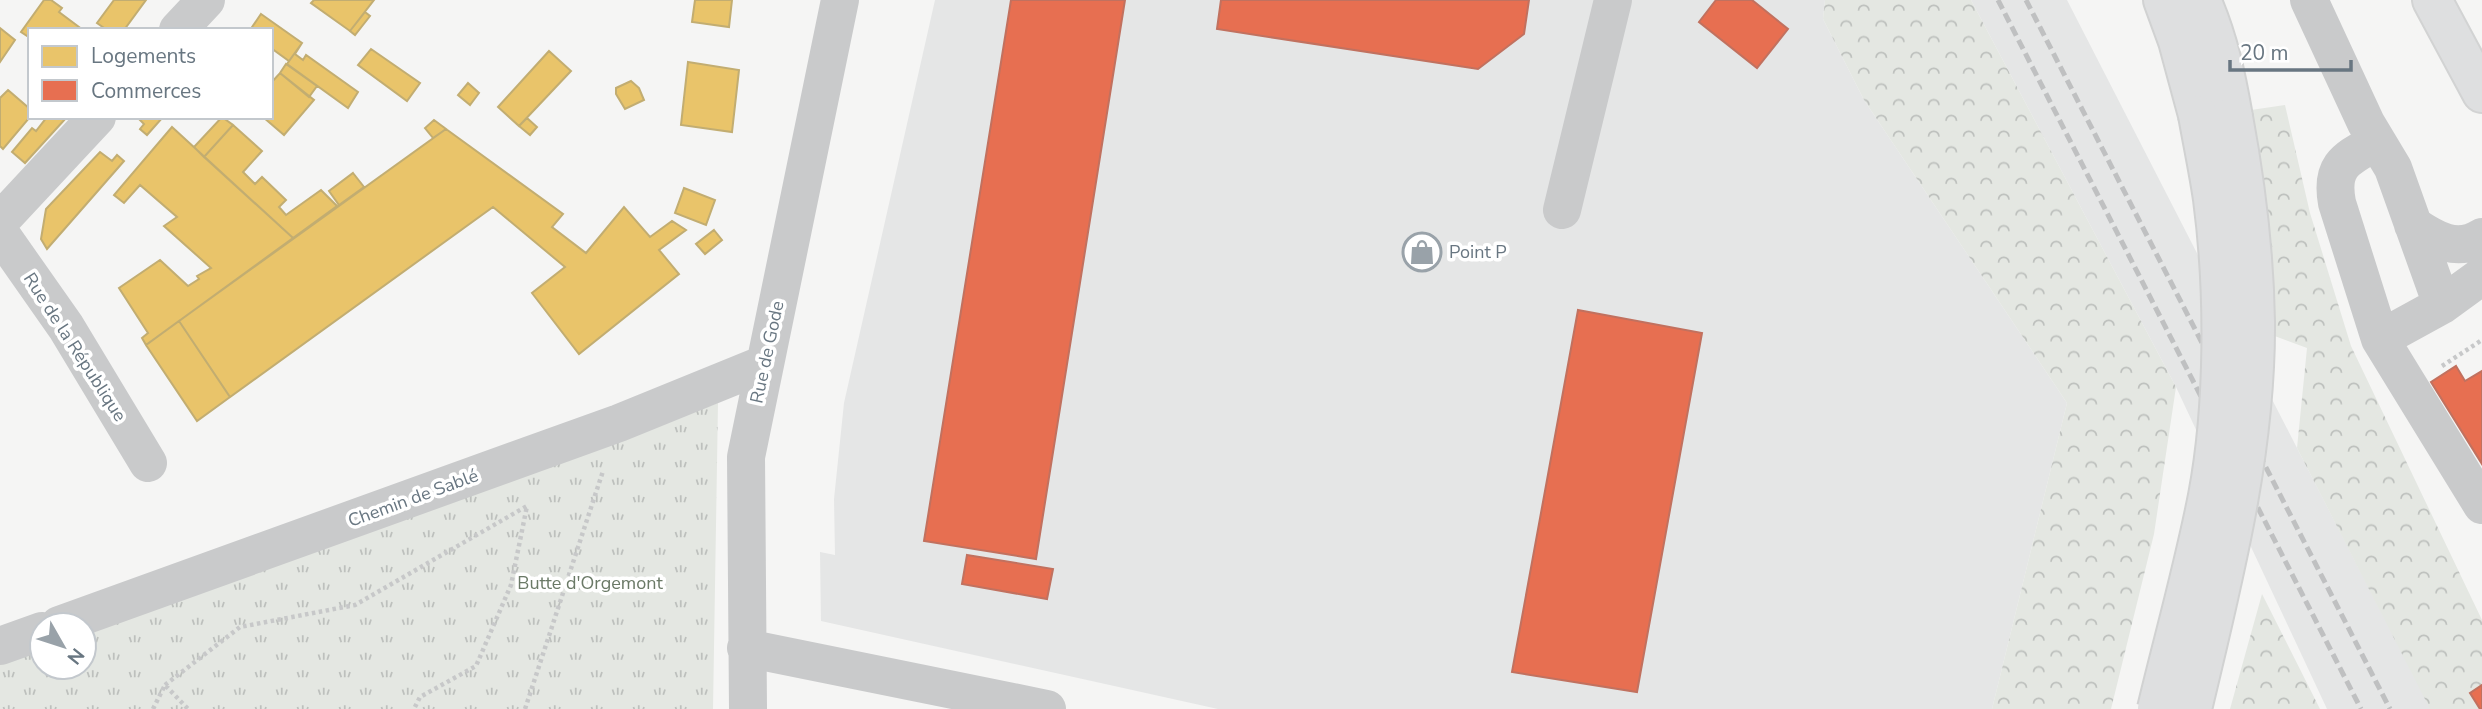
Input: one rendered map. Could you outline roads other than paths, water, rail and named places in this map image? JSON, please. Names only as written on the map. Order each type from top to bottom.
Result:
[{"type":"main road","points":[[2163,0],[2178,41],[2216,116],[2247,191],[2254,265],[2255,325],[2251,398],[2242,479],[2227,561],[2192,709]]},
{"type":"main road","points":[[2157,709],[2208,494],[2217,419],[2221,348],[2220,282],[2213,199],[2216,116],[2225,70],[2201,0]]},
{"type":"main road","points":[[2432,0],[2482,93]]},
{"type":"street","points":[[180,28],[206,0]]},
{"type":"street","name":"Rue de Gode","points":[[748,709],[746,457],[840,0]]},
{"type":"street","points":[[1562,210],[1613,0]]},
{"type":"street","points":[[2309,0],[2376,142],[2393,168],[2442,305]]},
{"type":"street","points":[[0,221],[95,119]]},
{"type":"street","points":[[2376,142],[2350,157],[2339,169],[2333,183],[2337,203],[2379,339],[2482,505]]},
{"type":"street","points":[[2413,225],[2448,244],[2465,245],[2482,237]]},
{"type":"street","name":"Rue de la République","points":[[0,233],[66,327],[148,463]]},
{"type":"street","points":[[2379,339],[2442,305],[2482,276]]},
{"type":"street","name":"Chemin de Sablé","points":[[98,611],[619,424],[764,364]]},
{"type":"street","points":[[0,646],[28,636]]},
{"type":"street","points":[[746,648],[1047,709]]},
{"type":"railway","points":[[1998,0],[2361,709]]},
{"type":"railway","points":[[2026,0],[2390,709]]},
{"type":"place","name":"Point P","points":[[1422,252]]},
{"type":"park label","name":"Butte d'Orgemont","points":[[590,583]]}]
